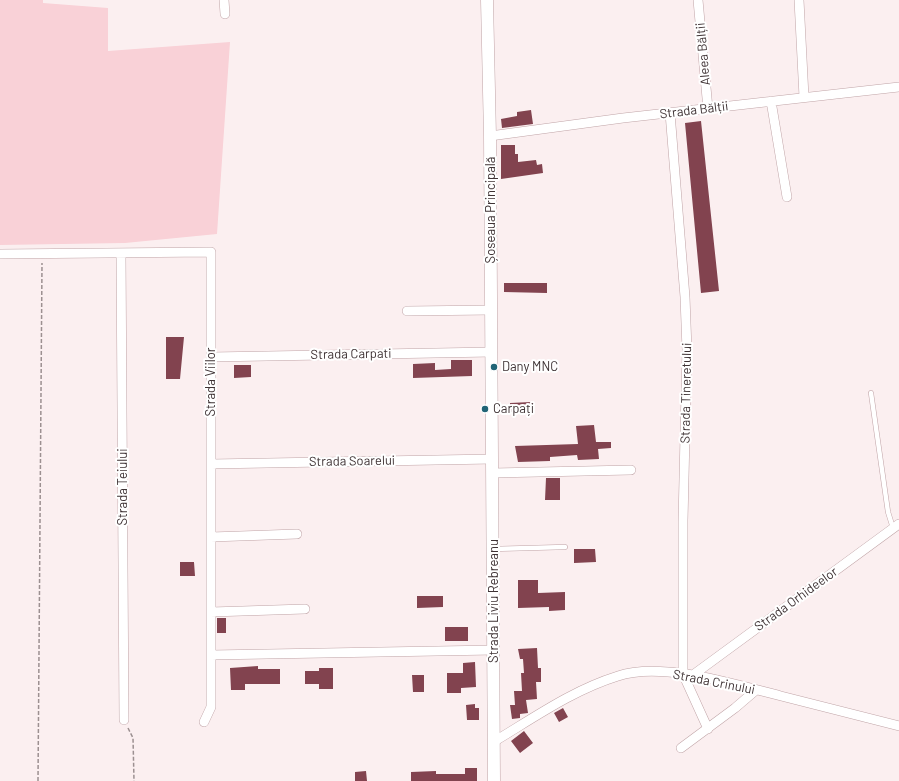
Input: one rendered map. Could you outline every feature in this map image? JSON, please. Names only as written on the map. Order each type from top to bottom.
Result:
[{"type":"main road","name":"Șoseaua Principală","points":[[487,0],[490,136],[492,420]]},
{"type":"main road","name":"Strada Liviu Rebreanu","points":[[492,420],[495,741],[494,781]]},
{"type":"street","points":[[224,0],[225,14]]},
{"type":"street","name":"Aleea Bălții","points":[[698,0],[708,108]]},
{"type":"street","points":[[799,0],[804,97]]},
{"type":"street","name":"Strada Bălții","points":[[490,136],[708,108],[899,87]]},
{"type":"street","points":[[771,101],[787,197]]},
{"type":"street","name":"Strada Tineretului","points":[[670,113],[686,335],[683,521],[683,674]]},
{"type":"street","name":"Strada Viilor","points":[[0,254],[211,252],[211,707],[204,722]]},
{"type":"street","name":"Strada Teiului","points":[[121,254],[124,720]]},
{"type":"street","points":[[407,311],[492,310]]},
{"type":"street","name":"Strada Carpati","points":[[211,356],[492,352]]},
{"type":"street","name":"Strada Soarelui","points":[[211,464],[492,459]]},
{"type":"street","points":[[493,473],[631,470]]},
{"type":"street","name":"Strada Orhideelor","points":[[693,675],[896,526]]},
{"type":"street","points":[[211,537],[297,534]]},
{"type":"street","points":[[211,612],[306,609]]},
{"type":"street","points":[[211,655],[494,650]]},
{"type":"street","name":"Strada Crinului","points":[[495,741],[566,698],[618,675],[635,672],[693,675],[899,726]]},
{"type":"street","points":[[683,674],[708,729]]},
{"type":"street","points":[[681,748],[708,729],[756,690]]},
{"type":"lane","points":[[871,393],[888,512],[896,526]]},
{"type":"lane","points":[[493,549],[565,547]]},
{"type":"path","points":[[38,781],[42,254]]},
{"type":"path","points":[[124,720],[133,738],[134,781]]},
{"type":"shaded area","points":[[0,0],[43,0],[43,3],[108,8],[108,51],[230,42],[217,234],[125,243],[0,245]]},
{"type":"building","points":[[531,110],[533,124],[502,128],[501,119],[517,116],[517,112]]},
{"type":"building","points":[[701,121],[719,291],[701,293],[685,123]]},
{"type":"building","points":[[501,145],[515,145],[515,154],[518,154],[518,162],[536,160],[537,165],[542,164],[543,173],[501,179]]},
{"type":"building","points":[[504,283],[547,283],[547,293],[504,292]]},
{"type":"building","points":[[166,337],[184,337],[180,379],[166,379]]},
{"type":"building","points":[[451,360],[472,360],[472,376],[413,378],[413,364],[435,363],[435,370],[451,369]]},
{"type":"building","points":[[234,365],[251,365],[251,377],[234,378]]},
{"type":"building","points":[[531,402],[532,410],[510,412],[510,403]]},
{"type":"building","points":[[594,425],[596,442],[611,442],[611,448],[598,449],[599,459],[578,460],[577,455],[550,457],[550,461],[518,462],[515,446],[578,444],[576,426]]},
{"type":"building","points":[[546,478],[560,478],[560,500],[545,500]]},
{"type":"building","points":[[574,549],[595,549],[596,562],[574,563]]},
{"type":"building","points":[[180,562],[194,562],[195,576],[180,576]]},
{"type":"building","points":[[518,580],[538,580],[538,593],[565,592],[565,610],[549,611],[549,607],[518,608]]},
{"type":"building","points":[[417,596],[443,596],[443,607],[417,608]]},
{"type":"building","points":[[217,618],[226,618],[226,633],[217,633]]},
{"type":"building","points":[[445,627],[468,627],[468,641],[445,641]]},
{"type":"building","points":[[537,648],[538,668],[541,668],[541,682],[536,682],[537,699],[526,700],[528,713],[520,714],[520,718],[512,719],[510,705],[515,705],[514,691],[522,691],[521,673],[524,673],[523,659],[520,659],[518,649]]},
{"type":"building","points":[[475,662],[476,687],[461,688],[461,693],[447,693],[447,673],[463,673],[463,663]]},
{"type":"building","points":[[258,666],[258,669],[280,669],[280,684],[245,684],[245,690],[231,690],[230,668]]},
{"type":"building","points":[[319,668],[333,668],[333,689],[319,689],[319,684],[305,684],[305,671],[319,671]]},
{"type":"building","points":[[412,675],[424,675],[424,692],[413,692]]},
{"type":"building","points":[[475,704],[475,708],[479,708],[479,720],[467,720],[466,705]]},
{"type":"building","points":[[563,708],[568,717],[559,722],[554,713]]},
{"type":"building","points":[[524,731],[533,743],[520,753],[511,741]]},
{"type":"building","points":[[465,768],[477,768],[477,781],[411,781],[411,772],[436,771],[436,774],[465,774]]},
{"type":"building","points":[[366,771],[367,781],[355,781],[355,772]]},
{"type":"place","name":"Dany MNC","points":[[494,367]]},
{"type":"place","name":"Carpați","points":[[485,409]]}]
